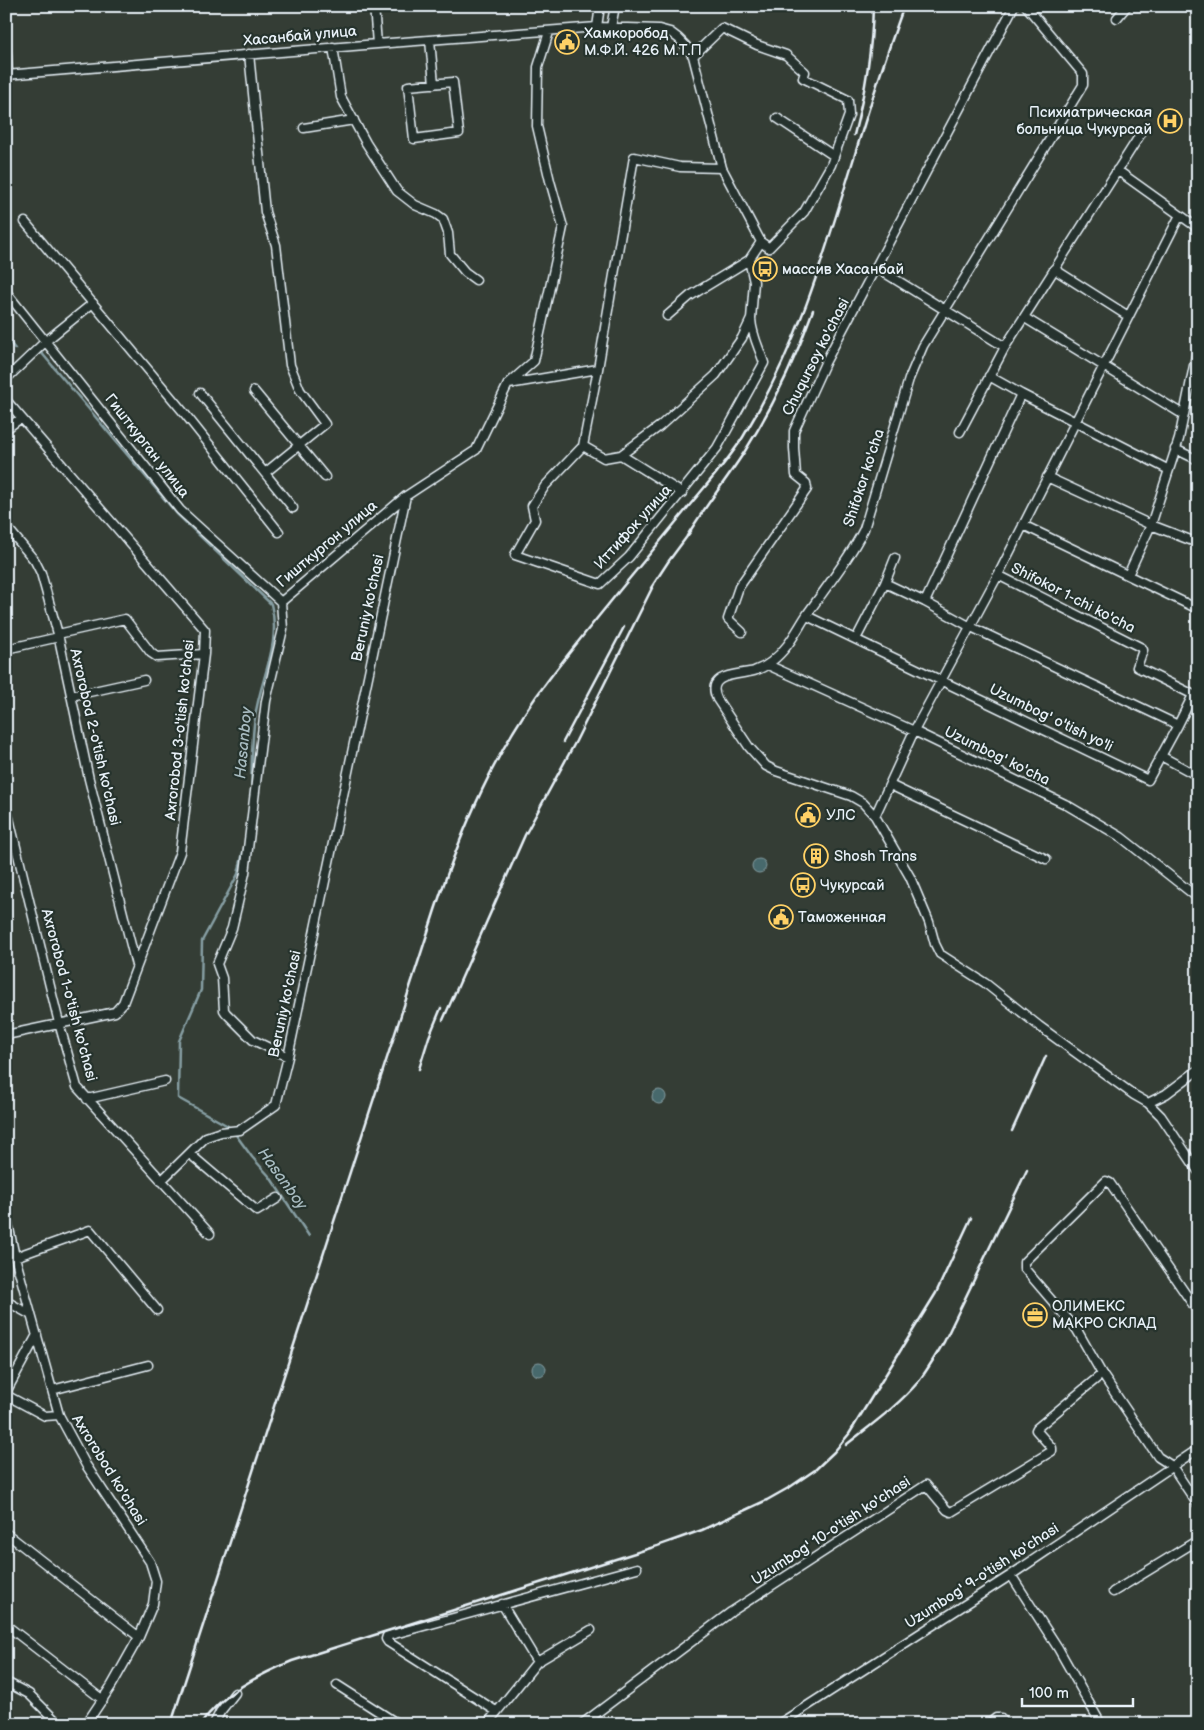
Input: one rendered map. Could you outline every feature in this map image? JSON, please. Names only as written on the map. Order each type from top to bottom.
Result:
[{"type":"street","points":[[374,6],[377,44]]},
{"type":"street","points":[[600,6],[597,28],[659,29],[670,32],[686,46],[693,56],[722,168],[761,242],[769,248],[804,212],[831,165],[849,115],[848,100],[803,78],[805,72],[786,55],[757,45],[722,28],[693,56]]},
{"type":"street","points":[[611,27],[615,6]]},
{"type":"street","name":"Chuqursoy ko'chasi","points":[[742,632],[728,619],[739,587],[807,489],[806,483],[796,475],[795,428],[825,363],[877,268],[960,106],[1014,6]]},
{"type":"street","name":"Shifokor ko'cha","points":[[876,816],[851,796],[776,771],[760,760],[716,699],[714,687],[718,681],[726,676],[754,671],[768,665],[787,648],[806,616],[854,548],[864,529],[914,366],[945,310],[1083,85],[1083,74],[1026,6]]},
{"type":"street","points":[[1117,18],[1127,6]]},
{"type":"street","name":"Хасанбай улица","points":[[7,75],[333,47],[597,28]]},
{"type":"street","points":[[406,496],[476,450],[508,384],[534,361],[563,227],[537,126],[538,67],[549,32]]},
{"type":"street","points":[[430,40],[434,84]]},
{"type":"street","points":[[6,42],[7,75]]},
{"type":"street","points":[[333,47],[341,98],[366,143],[397,191],[415,205],[443,219],[448,233],[450,254],[465,272],[476,280]]},
{"type":"street","points":[[249,54],[265,212],[276,245],[290,366],[300,390],[325,424],[265,473]]},
{"type":"street","points":[[454,82],[459,133],[414,139],[408,86],[434,84],[454,82]]},
{"type":"street","points":[[777,118],[834,156]]},
{"type":"street","points":[[304,128],[354,120]]},
{"type":"street","points":[[960,432],[1005,347],[1140,135]]},
{"type":"street","points":[[682,493],[621,455],[604,458],[583,446],[634,157],[680,166],[722,168]]},
{"type":"street","points":[[1117,170],[1198,228]]},
{"type":"street","points":[[1180,215],[998,575],[914,731],[876,816],[910,877],[930,922],[935,944],[940,954],[986,983],[1039,1026],[1134,1096],[1148,1103],[1173,1132],[1198,1171]]},
{"type":"street","points":[[25,222],[185,414],[279,532]]},
{"type":"street","points":[[667,316],[690,296],[749,260],[761,242]]},
{"type":"street","name":"Иттифок улица","points":[[583,446],[545,486],[532,506],[535,520],[515,555],[600,584],[629,557],[717,448],[764,363],[752,334],[751,320],[754,282],[749,260]]},
{"type":"street","points":[[877,268],[1005,347]]},
{"type":"street","points":[[1054,269],[1128,316]]},
{"type":"street","name":"Гишткурган улица","points":[[6,292],[180,510],[280,602]]},
{"type":"street","points":[[6,379],[46,341],[93,303]]},
{"type":"street","points":[[1025,318],[1184,416]]},
{"type":"street","name":"Иттифок улица","points":[[621,455],[660,426],[716,375],[742,338],[751,320]]},
{"type":"street","points":[[1128,575],[1151,525],[1169,470],[1195,372],[1198,346]]},
{"type":"street","points":[[508,384],[598,369]]},
{"type":"street","points":[[989,376],[1169,470]]},
{"type":"street","points":[[254,391],[325,478]]},
{"type":"street","points":[[200,392],[292,508]]},
{"type":"street","points":[[925,602],[1021,394]]},
{"type":"street","name":"Axrorobod 3-o'tish ko'chasi","points":[[6,400],[205,630],[204,654],[180,852],[123,1002],[115,1012],[6,1036]]},
{"type":"street","points":[[6,429],[21,418]]},
{"type":"street","points":[[1175,449],[1198,460]]},
{"type":"street","points":[[1047,477],[1151,525],[1198,543]]},
{"type":"street","name":"Гишткургон улица","points":[[288,1057],[253,1040],[226,1013],[224,1010],[222,978],[217,964],[232,928],[245,873],[266,701],[283,629],[280,602],[406,496]]},
{"type":"street","name":"Beruniy ko'chasi","points":[[161,1181],[206,1137],[221,1132],[240,1130],[276,1105],[288,1057],[406,496]]},
{"type":"street","points":[[1023,525],[1198,609]]},
{"type":"street","name":"Axrorobod 2-o'tish ko'chasi","points":[[6,526],[35,561],[42,573],[136,965]]},
{"type":"street","points":[[856,639],[885,583],[895,558]]},
{"type":"street","name":"Shifokor 1-chi ko'cha","points":[[998,575],[1142,648],[1137,667],[1195,696]]},
{"type":"street","points":[[885,583],[969,626],[1178,726]]},
{"type":"street","name":"Uzumbog' o'tish yo'li","points":[[806,616],[1148,780],[1162,756]]},
{"type":"street","points":[[6,649],[125,619],[151,653],[157,657],[204,654]]},
{"type":"street","name":"Uzumbog' ko'cha","points":[[768,665],[914,731],[1065,804],[1111,830],[1198,898]]},
{"type":"street","points":[[71,696],[144,680]]},
{"type":"street","points":[[1195,696],[1162,756],[1198,776]]},
{"type":"street","points":[[890,785],[1046,860]]},
{"type":"street","name":"Axrorobod 1-o'tish ko'chasi","points":[[6,806],[75,1082],[87,1099],[210,1234]]},
{"type":"street","points":[[1148,1103],[1166,1094],[1198,1070]]},
{"type":"street","points":[[87,1099],[165,1081]]},
{"type":"street","points":[[190,1154],[257,1211],[278,1198]]},
{"type":"street","points":[[1198,1312],[1110,1183],[1106,1181],[1024,1262],[1024,1268],[1081,1335],[1102,1374],[1158,1457],[1161,1461],[1172,1466],[1198,1505]]},
{"type":"street","name":"Axrorobod ko'chasi","points":[[6,1214],[15,1257],[59,1415],[86,1465],[153,1568],[156,1581],[153,1604],[138,1637],[103,1700],[86,1724]]},
{"type":"street","points":[[15,1257],[90,1230],[157,1310]]},
{"type":"street","points":[[6,1301],[31,1315]]},
{"type":"street","points":[[37,1335],[6,1393],[45,1416],[59,1415]]},
{"type":"street","points":[[52,1390],[148,1365]]},
{"type":"street","name":"Uzumbog' 10-o'tish ko'chasi","points":[[582,1724],[731,1612],[926,1485],[947,1510],[951,1512],[1052,1451],[1052,1448],[1036,1430],[1037,1428],[1102,1374]]},
{"type":"street","name":"Uzumbog' 9-o'tish ko'chasi","points":[[779,1724],[1011,1575],[1198,1449]]},
{"type":"street","points":[[6,1533],[138,1637]]},
{"type":"street","points":[[1113,1592],[1198,1540]]},
{"type":"street","points":[[496,1711],[386,1639],[390,1635],[637,1568]]},
{"type":"street","points":[[1011,1575],[1058,1648],[1101,1724]]},
{"type":"street","points":[[502,1604],[537,1662]]},
{"type":"street","points":[[6,1624],[103,1700]]},
{"type":"street","points":[[487,1724],[537,1662],[591,1630]]},
{"type":"street","points":[[6,1682],[29,1694],[59,1724]]},
{"type":"street","points":[[337,1685],[398,1724]]},
{"type":"street","points":[[214,1724],[220,1712],[235,1693]]},
{"type":"street","points":[[989,1724],[996,1718],[1001,1718],[1005,1724]]},
{"type":"water","points":[[759,859],[764,861],[766,866],[764,871],[759,873],[754,871],[752,866],[754,861]]},
{"type":"water","points":[[659,1090],[664,1092],[666,1097],[664,1102],[659,1104],[654,1102],[652,1097],[654,1092]]},
{"type":"water","points":[[539,1362],[544,1364],[546,1369],[544,1374],[539,1376],[534,1374],[532,1369],[534,1364]]},
{"type":"waterway","name":"Hasanboy","points":[[6,337],[15,349]]},
{"type":"waterway","name":"Hasanboy","points":[[40,351],[177,514],[271,604],[274,633],[255,717],[251,799]]},
{"type":"waterway","name":"Hasanboy","points":[[228,1126],[178,1098],[179,1041],[201,990],[202,941],[238,874],[246,839]]},
{"type":"waterway","name":"Hasanboy","points":[[236,1135],[270,1177],[309,1236]]},
{"type":"railway","points":[[854,135],[867,71],[873,6]]},
{"type":"railway","points":[[171,1724],[445,879],[469,819],[497,761],[530,705],[583,635],[724,464],[743,437],[762,404],[793,338],[819,270],[904,6]]},
{"type":"railway","points":[[687,536],[745,451],[765,417],[791,364],[813,310]]},
{"type":"railway","points":[[651,588],[691,531]]},
{"type":"railway","points":[[443,1020],[525,835],[576,741],[654,584]]},
{"type":"railway","points":[[563,742],[624,627]]},
{"type":"railway","points":[[419,1069],[441,1008]]},
{"type":"railway","points":[[1012,1131],[1046,1056]]},
{"type":"railway","points":[[846,1445],[903,1398],[926,1372],[944,1342],[1027,1170]]},
{"type":"railway","points":[[201,1724],[219,1703],[230,1694],[267,1672],[292,1661],[657,1546],[702,1530],[767,1500],[790,1487],[815,1470],[849,1434],[936,1293],[971,1218]]},
{"type":"place","name":"Хамкоробод М.Ф.Й. 426 М.Т.П","points":[[567,42]]},
{"type":"place","name":"Психиатрическая больница Чукурсай","points":[[1170,121]]},
{"type":"place","name":"массив Хасанбай","points":[[765,269]]},
{"type":"place","name":"УЛС","points":[[808,815]]},
{"type":"place","name":"Shosh Trans","points":[[816,856]]},
{"type":"place","name":"Чуқурсай","points":[[803,885]]},
{"type":"place","name":"Таможенная","points":[[781,917]]},
{"type":"place","name":"ОЛИМЕКС МАКРО СКЛАД","points":[[1035,1315]]}]
